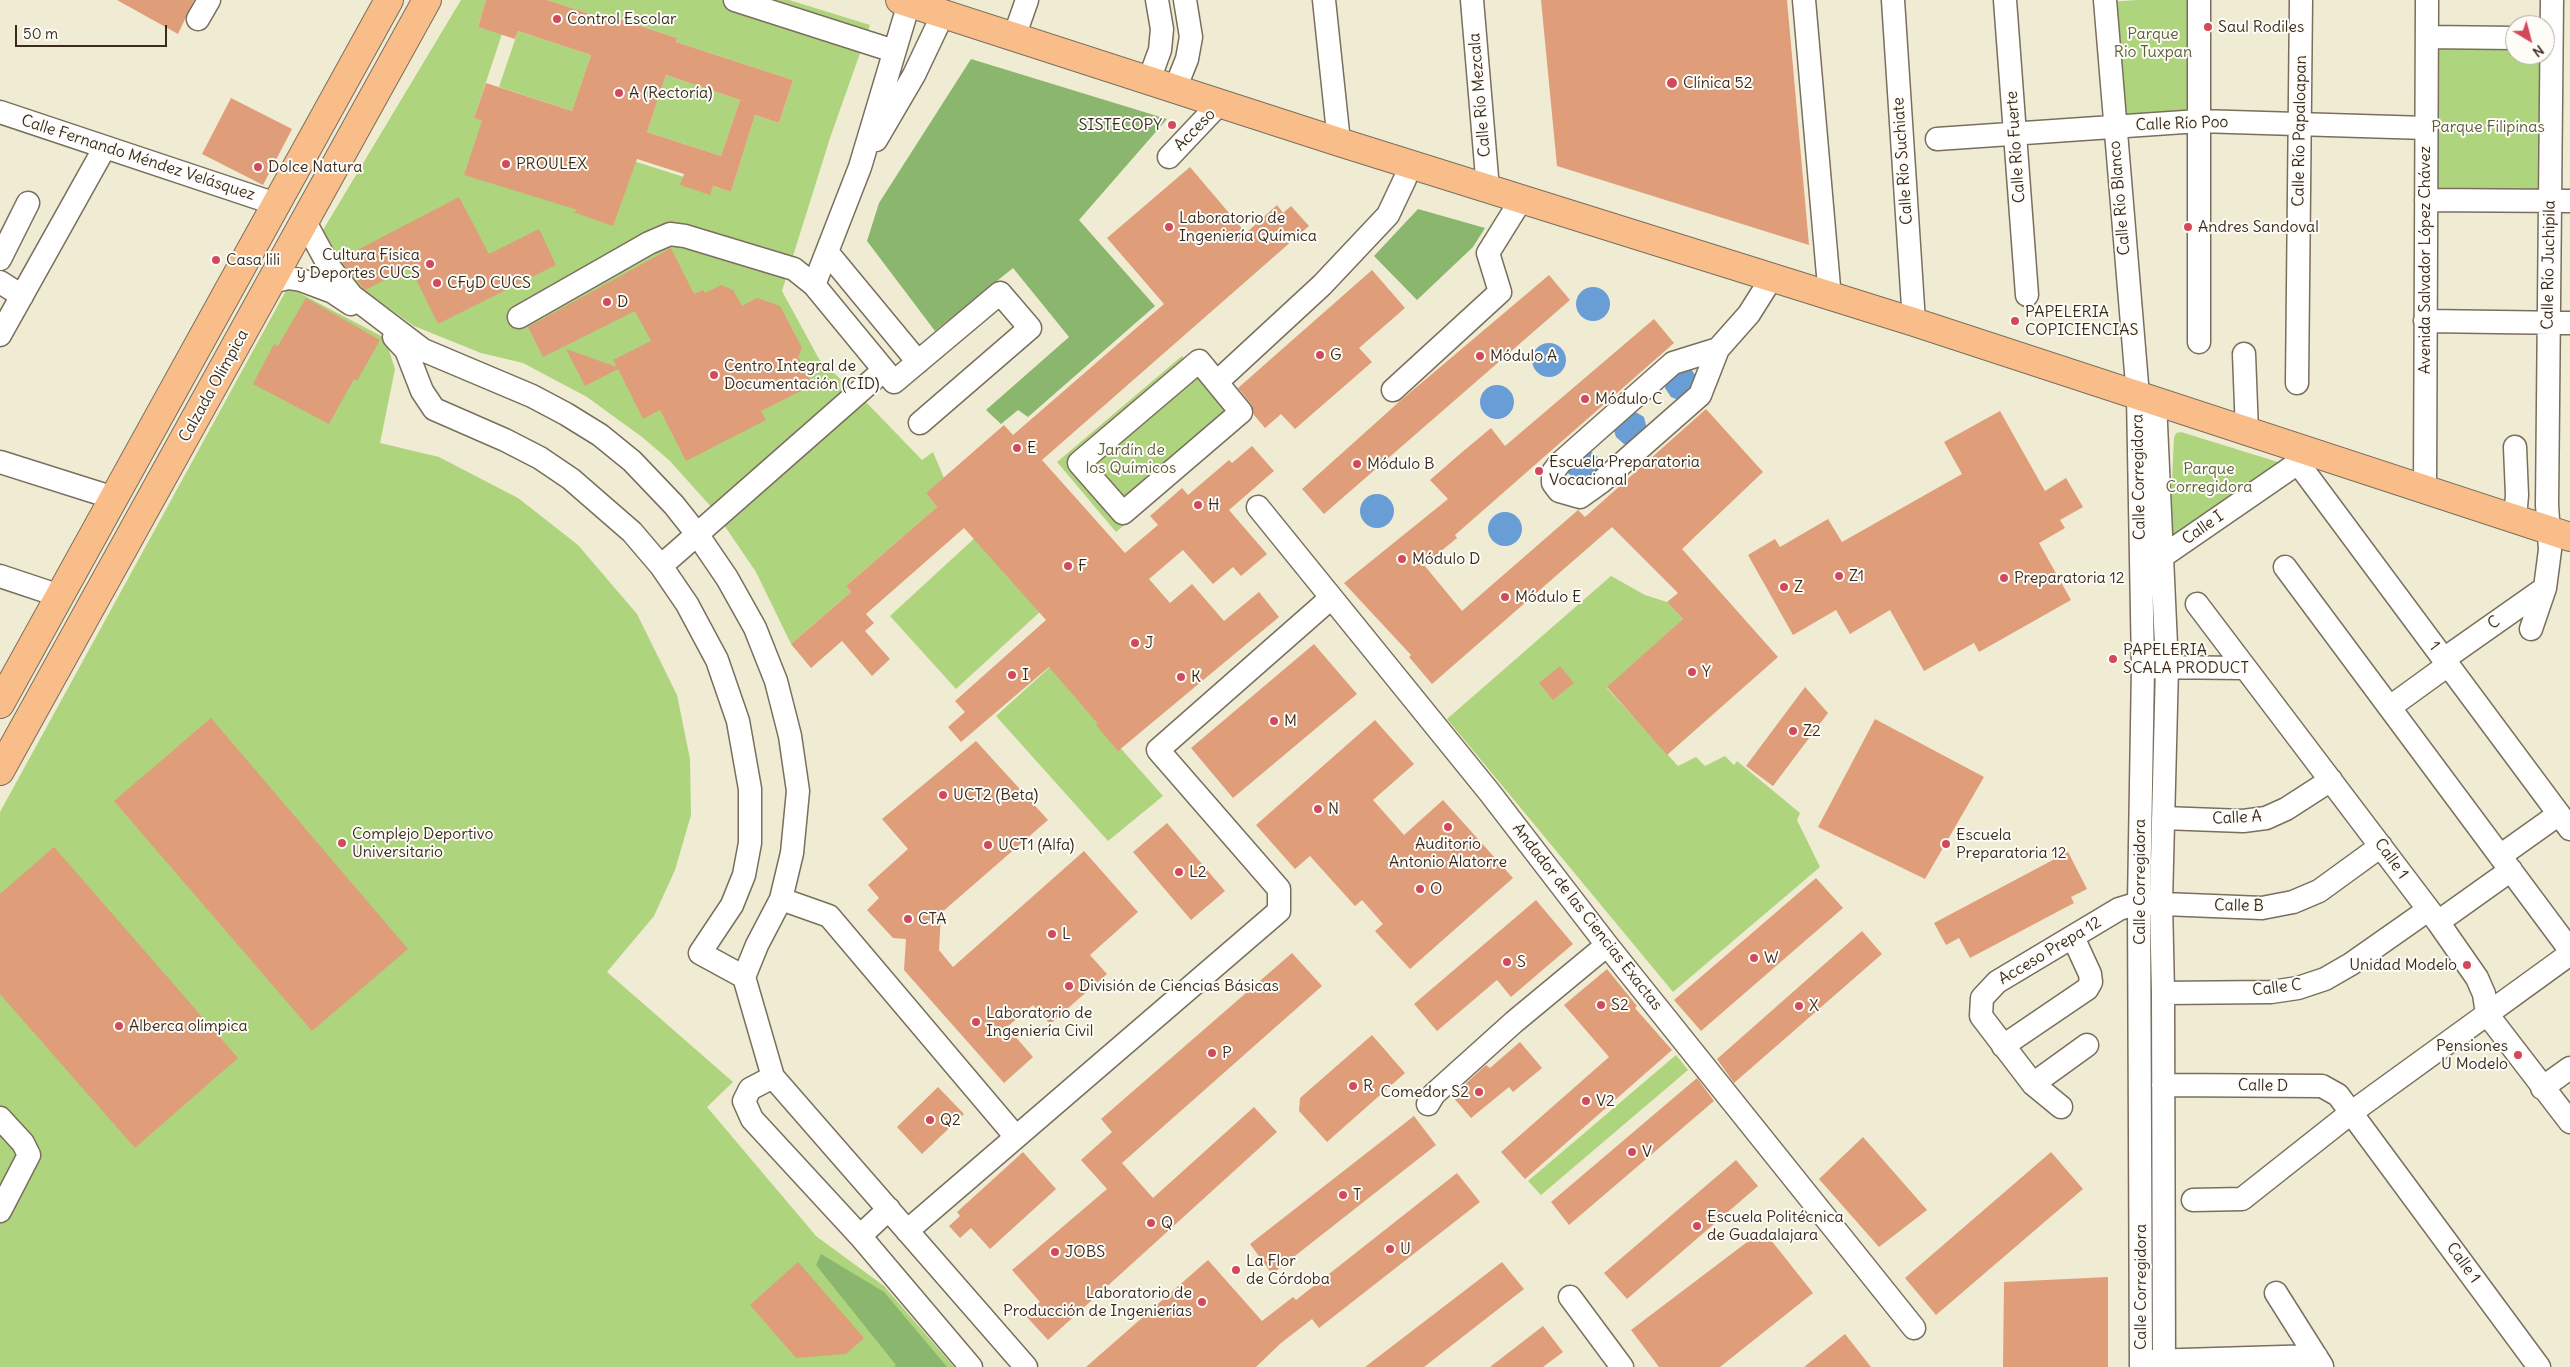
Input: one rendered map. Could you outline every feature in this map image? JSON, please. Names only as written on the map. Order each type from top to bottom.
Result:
[{"type":"main road","name":"Calzada Olímpica","points":[[0,704],[389,0]]},
{"type":"main road","name":"Calzada Olímpica","points":[[0,771],[427,0]]},
{"type":"main road","points":[[905,1],[1521,200],[1830,298],[1914,322],[2247,432],[2305,458],[2425,490],[2560,534]]},
{"type":"street","points":[[734,0],[894,51]]},
{"type":"street","points":[[1014,37],[1028,0]]},
{"type":"street","points":[[1148,80],[1160,50],[1162,29],[1157,0]]},
{"type":"street","points":[[1175,88],[1187,59],[1191,37],[1185,0]]},
{"type":"street","points":[[1324,0],[1339,142]]},
{"type":"street","name":"Calle Río Mezcala","points":[[1472,0],[1488,189]]},
{"type":"street","points":[[1804,0],[1830,298]]},
{"type":"street","name":"Calle Río Suchiate","points":[[1893,0],[1914,322]]},
{"type":"street","name":"Calle Río Fuerte","points":[[2005,0],[2027,294]]},
{"type":"street","name":"Calle Río Blanco","points":[[2105,0],[2114,126],[2147,399]]},
{"type":"street","points":[[2198,342],[2199,0]]},
{"type":"street","name":"Calle Río Papaloapan","points":[[2297,382],[2301,0]]},
{"type":"street","name":"Avenida Salvador López Chávez","points":[[2425,490],[2427,0]]},
{"type":"street","name":"Calle Río Juchipila","points":[[2552,0],[2556,38],[2560,201],[2559,323],[2546,505],[2560,534]]},
{"type":"street","points":[[814,285],[860,167],[894,51],[905,1]]},
{"type":"street","points":[[860,167],[914,75],[943,14]]},
{"type":"street","points":[[2427,37],[2505,38]]},
{"type":"street","name":"Acceso","points":[[1170,157],[1220,103]]},
{"type":"street","name":"Calle Fernando Méndez Velásquez","points":[[0,112],[276,204]]},
{"type":"street","name":"Calle Río Poo","points":[[1937,139],[2199,121],[2426,128]]},
{"type":"street","points":[[0,335],[105,147]]},
{"type":"street","points":[[1217,382],[1322,285],[1388,215],[1405,179],[1409,164]]},
{"type":"street","points":[[1393,390],[1500,292],[1488,253],[1521,200]]},
{"type":"street","points":[[2426,200],[2560,201]]},
{"type":"street","points":[[0,258],[28,203]]},
{"type":"street","points":[[305,222],[330,268],[352,296],[418,358],[422,391],[434,409],[505,440],[540,458],[571,479],[632,532],[661,566],[687,604],[717,660],[738,721],[750,789],[750,842],[744,875],[732,905],[700,953],[744,977]]},
{"type":"street","points":[[519,317],[649,243],[670,234],[685,236],[794,269],[814,285],[889,376]]},
{"type":"street","points":[[827,252],[918,362]]},
{"type":"street","points":[[271,282],[288,278],[301,280],[333,292],[393,335],[406,350],[418,358],[532,396],[566,414],[600,435],[632,462],[674,505],[697,534],[727,578],[755,628],[776,681],[790,736],[798,791],[792,854],[780,899],[756,945],[744,977],[773,1077],[1026,1367]]},
{"type":"street","points":[[1718,349],[1673,363],[1560,463],[1553,472],[1553,483],[1559,491],[1580,497],[1601,482],[1700,395],[1718,349],[1750,314],[1771,279]]},
{"type":"street","points":[[0,282],[22,296]]},
{"type":"street","points":[[661,566],[697,534],[889,376],[918,362],[1000,293],[1030,328],[920,423]]},
{"type":"street","points":[[2425,321],[2559,323]]},
{"type":"street","points":[[2244,354],[2247,432]]},
{"type":"street","points":[[1198,361],[1217,382],[1241,412],[1124,512],[1079,464],[1198,361]]},
{"type":"street","name":"Calle Corregidora","points":[[2147,399],[2150,499],[2163,556],[2167,667],[2164,818],[2150,902],[2164,993],[2164,1363]]},
{"type":"street","points":[[2515,447],[2515,519]]},
{"type":"street","name":"Calle I","points":[[2140,559],[2163,556],[2305,458]]},
{"type":"street","name":"1","points":[[2305,458],[2446,662],[2565,821]]},
{"type":"street","points":[[0,462],[114,498]]},
{"type":"street","name":"Calle Corregidora","points":[[2141,1364],[2141,1239],[2150,902],[2140,559],[2150,499]]},
{"type":"street","name":"Andador de las Ciencias Exactas","points":[[1258,507],[1485,786],[1607,945],[1914,1328]]},
{"type":"street","points":[[2530,629],[2545,588],[2549,560],[2560,534]]},
{"type":"street","points":[[2193,1200],[2242,1199],[2352,1112],[2570,952],[2506,863],[2285,567]]},
{"type":"street","points":[[0,576],[60,596]]},
{"type":"street","name":"C","points":[[2390,707],[2446,662],[2545,588]]},
{"type":"street","points":[[907,1231],[1279,911],[1279,888],[1158,750],[1331,598]]},
{"type":"street","name":"Calle 1","points":[[2197,604],[2433,916],[2477,978],[2484,994],[2487,1014],[2570,1122]]},
{"type":"street","points":[[2142,633],[2166,631]]},
{"type":"street","points":[[2142,667],[2244,668]]},
{"type":"street","name":"Calle A","points":[[2164,818],[2243,821],[2266,818],[2286,809],[2332,780]]},
{"type":"street","name":"Calle C","points":[[2164,993],[2271,992],[2298,988],[2325,979],[2433,916],[2565,821]]},
{"type":"street","name":"Calle B","points":[[2150,902],[2262,908],[2293,902],[2319,891],[2381,846]]},
{"type":"street","points":[[780,899],[829,916],[1016,1136]]},
{"type":"street","name":"Acceso Prepa 12","points":[[2061,1107],[2033,1084],[1981,1016],[1982,998],[1997,982],[2073,936],[2119,910],[2150,902]]},
{"type":"street","points":[[2003,1046],[2087,989],[2091,982],[2090,974],[2073,936]]},
{"type":"street","points":[[1428,1104],[1434,1094],[1448,1081],[1607,945]]},
{"type":"street","points":[[2033,1084],[2088,1045]]},
{"type":"street","points":[[2542,1088],[2570,1068]]},
{"type":"street","points":[[773,1077],[755,1085],[745,1095],[744,1101],[749,1114],[860,1236],[971,1367]]},
{"type":"street","name":"Calle D","points":[[2164,1085],[2322,1086],[2338,1095],[2352,1112]]},
{"type":"street","name":"Calle 1","points":[[2352,1112],[2539,1367]]},
{"type":"street","points":[[0,1118],[23,1143],[29,1156],[0,1210]]},
{"type":"street","points":[[860,1236],[889,1209]]},
{"type":"street","points":[[2141,1239],[2164,1240]]},
{"type":"street","points":[[2276,1293],[2319,1362]]},
{"type":"street","points":[[1570,1297],[1622,1367]]},
{"type":"street","points":[[2141,1364],[2319,1362]]},
{"type":"green space","points":[[461,0],[486,0],[478,27],[502,34],[474,118],[520,133],[621,157],[731,192],[755,115],[779,123],[793,80],[676,42],[677,38],[611,16],[609,20],[547,0],[789,0],[870,25],[830,138],[782,291],[819,359],[851,389],[713,509],[670,461],[642,437],[587,397],[523,363],[481,353],[414,326],[353,283],[323,230]]},
{"type":"green space","name":"Parque Rio Tuxpan","points":[[2193,0],[2192,113],[2119,121],[2109,2]]},
{"type":"green space","points":[[518,31],[591,55],[572,111],[499,87]]},
{"type":"green space","name":"Parque Filipinas","points":[[2427,37],[2505,38],[2505,65],[2545,65],[2550,201],[2426,200]]},
{"type":"green space","points":[[971,59],[1167,119],[1079,220],[1155,306],[1028,417],[1018,410],[1001,424],[986,410],[1069,337],[1013,268],[935,331],[867,241],[879,203]]},
{"type":"green space","points":[[666,75],[740,100],[721,156],[647,132]]},
{"type":"green space","points":[[1418,209],[1485,228],[1473,247],[1417,300],[1374,256]]},
{"type":"green space","name":"Complejo Deportivo Universitario","points":[[288,287],[385,338],[395,369],[380,443],[439,457],[518,498],[578,545],[637,614],[677,695],[690,759],[691,815],[675,870],[654,916],[607,972],[733,1082],[707,1107],[816,1236],[884,1286],[954,1367],[0,1367],[0,812]]},
{"type":"green space","name":"Jardín de los Químicos","points":[[1182,356],[1242,427],[1116,532],[1057,462]]},
{"type":"green space","points":[[863,399],[922,460],[933,452],[944,478],[926,493],[937,507],[846,586],[851,592],[791,644],[756,572],[720,519]]},
{"type":"green space","name":"Parque Corregidora","points":[[2181,432],[2281,463],[2169,545],[2174,438],[2176,433]]},
{"type":"green space","points":[[978,535],[1042,610],[956,689],[890,616]]},
{"type":"green space","points":[[1611,576],[1645,595],[1667,602],[1683,619],[1607,688],[1678,766],[1696,757],[1705,766],[1725,756],[1734,765],[1737,761],[1800,813],[1797,820],[1820,867],[1673,992],[1447,719]]},
{"type":"green space","points":[[1071,648],[1069,690],[1163,796],[1108,841],[996,716]]},
{"type":"green space","points":[[1676,1055],[1688,1070],[1541,1195],[1528,1181]]},
{"type":"green space","points":[[821,1254],[884,1292],[947,1367],[894,1367],[896,1365],[816,1265]]},
{"type":"water","points":[[1593,287],[1600,288],[1605,292],[1609,297],[1609,311],[1605,316],[1600,320],[1593,321],[1586,320],[1581,316],[1577,311],[1576,304],[1577,297],[1581,292],[1586,288]]},
{"type":"water","points":[[1549,343],[1556,344],[1561,348],[1565,353],[1565,367],[1561,372],[1556,376],[1549,377],[1542,376],[1537,372],[1533,367],[1532,360],[1533,353],[1537,348],[1542,344]]},
{"type":"water","points":[[1691,369],[1698,379],[1699,385],[1681,401],[1671,397],[1665,388],[1666,377]]},
{"type":"water","points":[[1497,385],[1504,386],[1509,390],[1513,395],[1513,409],[1509,414],[1504,418],[1497,419],[1490,418],[1485,414],[1481,409],[1480,402],[1481,395],[1485,390],[1490,386]]},
{"type":"water","points":[[1634,411],[1644,417],[1647,429],[1629,445],[1624,444],[1616,437],[1613,427]]},
{"type":"water","points":[[1587,449],[1597,456],[1599,473],[1582,484],[1577,482],[1566,471]]},
{"type":"water","points":[[1377,494],[1384,495],[1389,499],[1393,504],[1393,518],[1389,523],[1384,527],[1377,528],[1370,527],[1365,523],[1361,518],[1360,511],[1361,504],[1365,499],[1370,495]]},
{"type":"water","points":[[1505,512],[1512,513],[1517,517],[1521,522],[1521,536],[1517,541],[1512,545],[1505,546],[1498,545],[1493,541],[1489,536],[1488,529],[1489,522],[1493,517],[1498,513]]},
{"type":"building","points":[[117,0],[194,0],[178,34]]},
{"type":"building","name":"A (Rectoría)","points":[[486,0],[547,0],[609,20],[610,16],[677,38],[676,42],[793,80],[779,123],[755,115],[731,192],[713,186],[710,195],[680,185],[684,174],[637,159],[613,226],[573,212],[578,210],[464,175],[482,121],[474,118],[486,83],[572,111],[591,55],[518,31],[515,39],[478,27]],"holes":[[[666,75],[740,100],[721,156],[647,132]]]},
{"type":"building","name":"Clínica 52","points":[[1541,0],[1787,0],[1809,245],[1557,166]]},
{"type":"building","points":[[231,98],[292,129],[263,185],[202,154]]},
{"type":"building","points":[[1190,167],[1246,233],[1277,205],[1283,213],[1291,206],[1309,226],[1042,460],[1125,553],[1158,525],[1150,516],[1182,488],[1188,495],[1229,460],[1232,463],[1252,446],[1274,471],[1229,510],[1267,554],[1241,576],[1233,567],[1213,584],[1183,550],[1149,579],[1170,603],[1192,584],[1224,621],[1259,592],[1279,617],[1118,751],[1096,725],[1098,724],[1049,667],[961,742],[948,727],[965,712],[955,701],[1046,620],[964,528],[866,614],[874,623],[865,631],[890,659],[872,676],[842,641],[811,668],[791,644],[851,592],[846,586],[937,507],[926,493],[1004,425],[1013,435],[1164,304],[1107,238]]},
{"type":"building","points":[[459,197],[489,254],[539,229],[556,265],[438,324],[410,267],[365,290],[341,261],[340,259]]},
{"type":"building","name":"Centro Integral de Documentación (CID)","points":[[671,248],[694,294],[703,290],[705,293],[721,285],[733,290],[742,306],[757,298],[780,306],[802,348],[798,357],[813,385],[761,411],[766,420],[686,461],[660,410],[643,419],[618,369],[585,386],[566,349],[617,367],[613,360],[651,341],[635,311],[543,357],[528,327]]},
{"type":"building","name":"G","points":[[1372,270],[1405,308],[1359,348],[1372,362],[1295,429],[1281,414],[1265,428],[1254,415],[1251,404],[1238,388]]},
{"type":"building","points":[[1549,275],[1570,300],[1324,514],[1302,489],[1400,401]]},
{"type":"building","points":[[306,298],[380,340],[357,381],[354,379],[329,424],[253,384],[274,344],[278,346]]},
{"type":"building","points":[[1654,319],[1674,343],[1455,535],[1457,538],[1424,565],[1462,611],[1578,510],[1585,517],[1706,409],[1763,472],[1682,549],[1778,657],[1667,755],[1607,687],[1683,619],[1667,602],[1678,593],[1612,527],[1432,684],[1409,657],[1411,655],[1344,583],[1448,499],[1430,480],[1461,453],[1491,428],[1505,446]]},
{"type":"building","points":[[2000,411],[2045,491],[2066,478],[2083,507],[2060,520],[2065,528],[2039,543],[2071,600],[1979,652],[1974,643],[1924,671],[1890,610],[1850,634],[1836,610],[1793,635],[1748,555],[1775,539],[1780,547],[1828,519],[1842,542],[1962,474],[1944,442]]},
{"type":"building","name":"M","points":[[1314,644],[1357,694],[1233,798],[1191,748]]},
{"type":"building","points":[[1560,666],[1574,683],[1553,700],[1539,683]]},
{"type":"building","name":"Z2","points":[[1805,687],[1828,713],[1773,786],[1746,766]]},
{"type":"building","points":[[211,718],[408,949],[312,1031],[114,801]]},
{"type":"building","points":[[1875,719],[1984,777],[1925,879],[1818,827]]},
{"type":"building","points":[[1375,720],[1414,764],[1373,800],[1404,835],[1443,800],[1513,878],[1410,969],[1375,931],[1383,924],[1362,900],[1355,906],[1310,856],[1295,869],[1256,825]]},
{"type":"building","points":[[976,741],[1048,820],[941,913],[939,950],[953,967],[1084,851],[1138,912],[1090,955],[1107,974],[1050,1024],[1033,1005],[1007,1027],[1033,1057],[1004,1083],[904,970],[906,939],[893,938],[867,910],[879,898],[868,885],[908,849],[882,819]]},
{"type":"building","name":"L2","points":[[1167,823],[1225,891],[1191,920],[1133,852]]},
{"type":"building","name":"Alberca olímpica","points":[[54,847],[238,1058],[135,1148],[0,994],[0,894]]},
{"type":"building","points":[[2068,852],[2087,889],[2071,897],[2074,903],[1970,958],[1959,938],[1946,945],[1934,923]]},
{"type":"building","name":"W","points":[[1816,878],[1843,908],[1701,1031],[1674,1000]]},
{"type":"building","name":"S","points":[[1536,900],[1573,944],[1511,997],[1497,980],[1437,1031],[1414,1004]]},
{"type":"building","name":"X","points":[[1862,931],[1882,954],[1734,1083],[1717,1059]]},
{"type":"building","points":[[1292,953],[1322,986],[1122,1163],[1153,1198],[1254,1107],[1277,1132],[1048,1340],[1025,1315],[1040,1302],[1012,1270],[1107,1189],[1081,1160],[1112,1132],[1101,1119]]},
{"type":"building","name":"V2","points":[[1607,969],[1637,1006],[1635,1008],[1672,1050],[1525,1179],[1501,1152],[1609,1057],[1564,1005]]},
{"type":"building","name":"R","points":[[1372,1035],[1405,1073],[1327,1142],[1299,1111],[1300,1098]]},
{"type":"building","points":[[1520,1042],[1542,1068],[1513,1092],[1509,1087],[1471,1118],[1452,1096],[1486,1065],[1490,1068]]},
{"type":"building","name":"V","points":[[1697,1078],[1714,1101],[1569,1225],[1551,1202]]},
{"type":"building","name":"Q2","points":[[938,1087],[964,1114],[922,1154],[897,1127]]},
{"type":"building","name":"T","points":[[1414,1116],[1436,1145],[1272,1274],[1250,1244]]},
{"type":"building","points":[[1863,1137],[1927,1210],[1879,1247],[1819,1179]]},
{"type":"building","points":[[1023,1152],[1056,1189],[990,1249],[971,1228],[960,1238],[949,1226],[960,1216],[957,1212]]},
{"type":"building","points":[[2051,1152],[2083,1189],[1936,1315],[1905,1278]]},
{"type":"building","points":[[1736,1160],[1758,1186],[1627,1299],[1604,1273]]},
{"type":"building","points":[[1457,1173],[1480,1202],[1319,1328],[1312,1319],[1281,1343],[1256,1367],[1086,1367],[1208,1260],[1262,1321],[1293,1297],[1296,1300]]},
{"type":"building","points":[[1763,1230],[1813,1293],[1720,1367],[1659,1367],[1631,1330]]},
{"type":"building","points":[[798,1262],[864,1338],[846,1354],[796,1358],[750,1305]]},
{"type":"building","points":[[1502,1262],[1524,1289],[1424,1367],[1365,1367]]},
{"type":"building","points":[[2108,1277],[2108,1367],[2003,1367],[2004,1282]]},
{"type":"building","points":[[1543,1326],[1563,1352],[1543,1367],[1490,1367]]},
{"type":"building","points":[[1845,1334],[1871,1367],[1804,1367]]},
{"type":"place","name":"Control Escolar","points":[[557,19]]},
{"type":"place","name":"Saul Rodiles","points":[[2208,27]]},
{"type":"place","name":"Clínica 52","points":[[1672,83]]},
{"type":"place","name":"A (Rectoría)","points":[[619,93]]},
{"type":"place","name":"SISTECOPY","points":[[1172,125]]},
{"type":"place","name":"PROULEX","points":[[506,164]]},
{"type":"place","name":"Dolce Natura","points":[[258,167]]},
{"type":"place","name":"Laboratorio de Ingeniería Química","points":[[1169,227]]},
{"type":"place","name":"Andres Sandoval","points":[[2188,227]]},
{"type":"place","name":"Casa lili","points":[[216,260]]},
{"type":"place","name":"Cultura Física y Deportes CUCS","points":[[430,264]]},
{"type":"place","name":"CFyD CUCS","points":[[437,283]]},
{"type":"place","name":"D","points":[[607,302]]},
{"type":"place","name":"PAPELERIA COPICIENCIAS","points":[[2015,321]]},
{"type":"place","name":"G","points":[[1320,355]]},
{"type":"place","name":"Módulo A","points":[[1480,356]]},
{"type":"place","name":"Centro Integral de Documentación (CID)","points":[[714,375]]},
{"type":"place","name":"Módulo C","points":[[1585,399]]},
{"type":"place","name":"E","points":[[1017,448]]},
{"type":"place","name":"Módulo B","points":[[1357,464]]},
{"type":"place","name":"Escuela Preparatoria Vocacional","points":[[1539,471]]},
{"type":"place","name":"H","points":[[1198,505]]},
{"type":"place","name":"Módulo D","points":[[1402,559]]},
{"type":"place","name":"F","points":[[1068,566]]},
{"type":"place","name":"Z1","points":[[1839,576]]},
{"type":"place","name":"Preparatoria 12","points":[[2004,578]]},
{"type":"place","name":"Z","points":[[1784,587]]},
{"type":"place","name":"Módulo E","points":[[1505,597]]},
{"type":"place","name":"J","points":[[1135,643]]},
{"type":"place","name":"PAPELERIA SCALA PRODUCT","points":[[2113,659]]},
{"type":"place","name":"Y","points":[[1692,672]]},
{"type":"place","name":"I","points":[[1012,675]]},
{"type":"place","name":"K","points":[[1181,677]]},
{"type":"place","name":"M","points":[[1274,721]]},
{"type":"place","name":"Z2","points":[[1793,731]]},
{"type":"place","name":"UCT2 (Beta)","points":[[943,795]]},
{"type":"place","name":"N","points":[[1318,809]]},
{"type":"place","name":"Auditorio Antonio Alatorre","points":[[1448,827]]},
{"type":"place","name":"Complejo Deportivo Universitario","points":[[342,843]]},
{"type":"place","name":"Escuela Preparatoria 12","points":[[1946,844]]},
{"type":"place","name":"UCT1 (Alfa)","points":[[988,845]]},
{"type":"place","name":"L2","points":[[1179,872]]},
{"type":"place","name":"O","points":[[1420,889]]},
{"type":"place","name":"CTA","points":[[908,919]]},
{"type":"place","name":"L","points":[[1052,934]]},
{"type":"place","name":"W","points":[[1754,958]]},
{"type":"place","name":"S","points":[[1507,962]]},
{"type":"place","name":"Unidad Modelo","points":[[2467,965]]},
{"type":"place","name":"División de Ciencias Básicas","points":[[1069,986]]},
{"type":"place","name":"S2","points":[[1601,1005]]},
{"type":"place","name":"X","points":[[1799,1006]]},
{"type":"place","name":"Laboratorio de Ingeniería Civil","points":[[976,1022]]},
{"type":"place","name":"Alberca olímpica","points":[[119,1026]]},
{"type":"place","name":"P","points":[[1212,1053]]},
{"type":"place","name":"Pensiones U Modelo","points":[[2518,1055]]},
{"type":"place","name":"R","points":[[1353,1086]]},
{"type":"place","name":"Comedor S2","points":[[1479,1092]]},
{"type":"place","name":"V2","points":[[1586,1101]]},
{"type":"place","name":"Q2","points":[[930,1120]]},
{"type":"place","name":"V","points":[[1632,1152]]},
{"type":"place","name":"T","points":[[1343,1195]]},
{"type":"place","name":"Q","points":[[1151,1223]]},
{"type":"place","name":"Escuela Politécnica de Guadalajara","points":[[1697,1226]]},
{"type":"place","name":"U","points":[[1390,1249]]},
{"type":"place","name":"JOBS","points":[[1055,1252]]},
{"type":"place","name":"La Flor de Córdoba","points":[[1236,1270]]},
{"type":"place","name":"Laboratorio de Producción de Ingenierías","points":[[1202,1302]]}]
